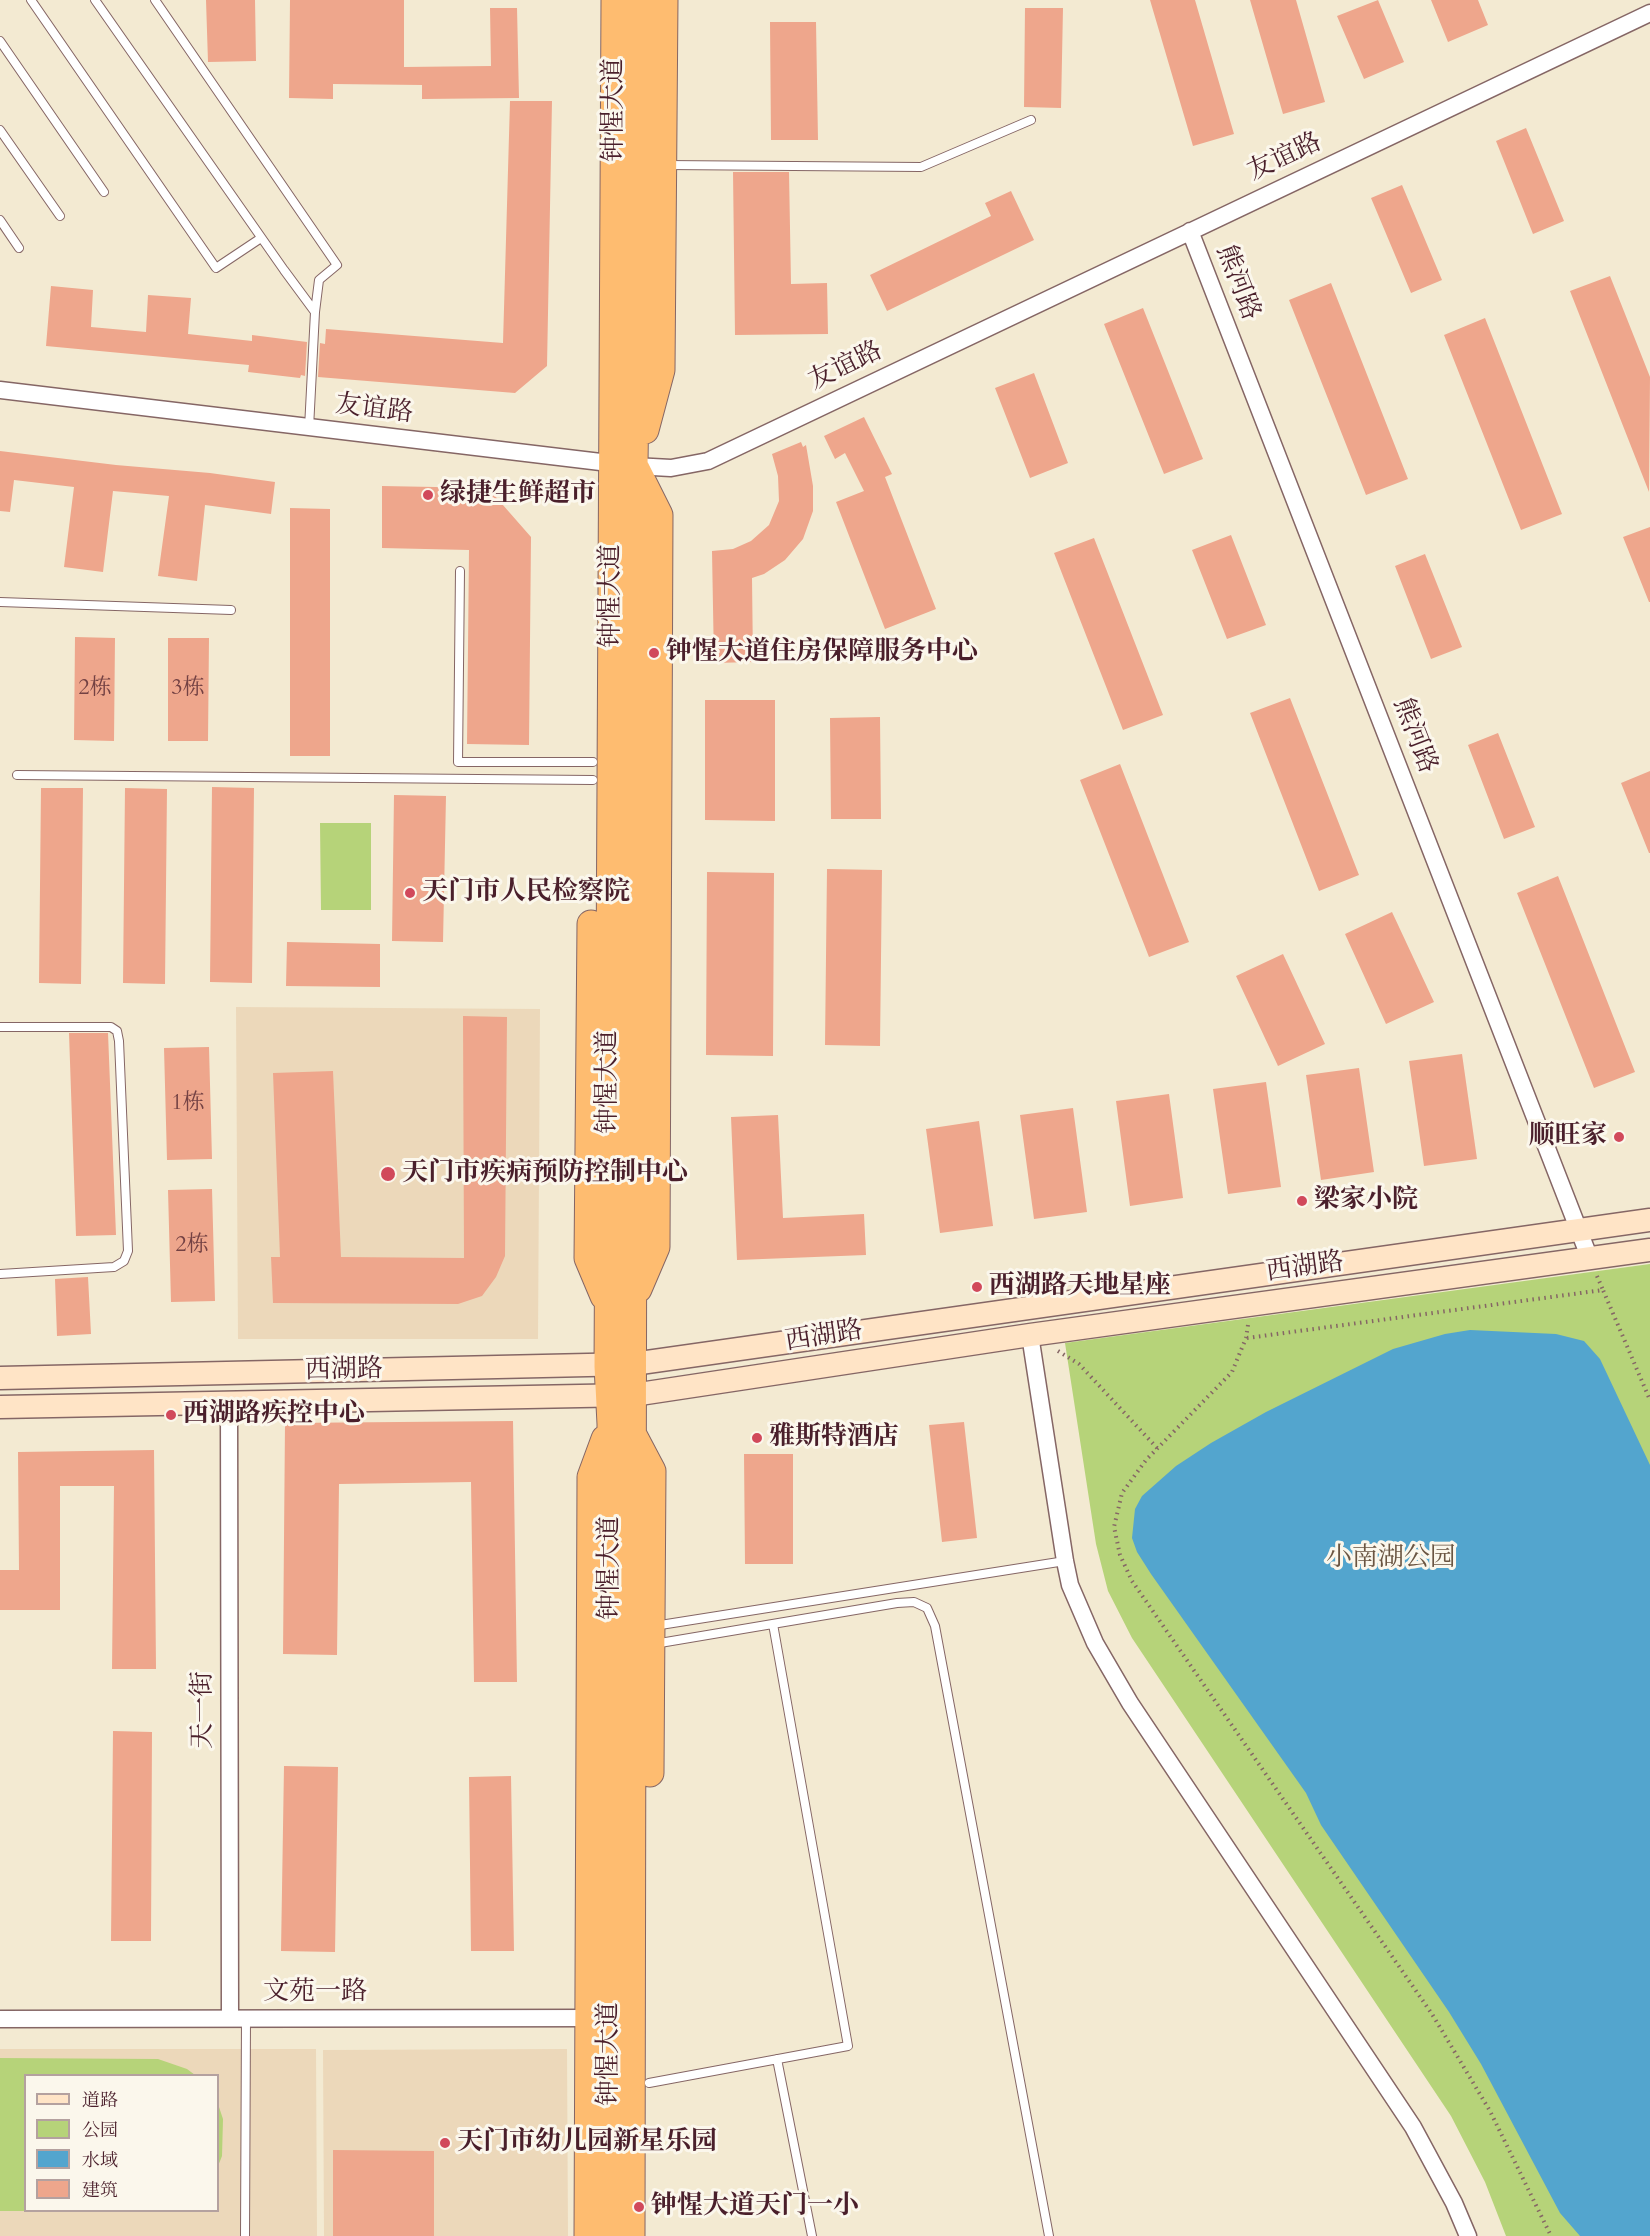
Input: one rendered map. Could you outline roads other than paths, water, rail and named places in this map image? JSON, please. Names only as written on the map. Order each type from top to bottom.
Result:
[{"type":"highway","points":[[597,0],[595,332],[624,465],[659,515],[656,1247],[620,1303],[588,1258],[596,513],[624,465],[661,370],[650,164],[664,0]]},
{"type":"highway","name":"钟惺大道","points":[[611,2236],[610,2018],[621,1428],[624,465],[615,0]]},
{"type":"highway","name":"钟惺大道","points":[[640,0],[650,164]]},
{"type":"highway","points":[[588,2236],[610,2018],[591,1477],[621,1428],[652,1471],[648,2236]]},
{"type":"highway","name":"钟惺大道","points":[[610,2018],[631,2236]]},
{"type":"main road","name":"西湖路","points":[[0,1378],[620,1365],[1650,1220]]},
{"type":"main road","name":"西湖路","points":[[0,1407],[621,1395],[1030,1335],[1650,1250]]},
{"type":"street","name":"友谊路","points":[[0,390],[624,465],[671,468],[708,461],[1650,13]]},
{"type":"street","name":"熊河路","points":[[1190,231],[1590,1259]]},
{"type":"street","points":[[1030,1335],[1065,1561],[1071,1586],[1095,1644],[1130,1703],[1413,2127],[1454,2204],[1468,2236]]},
{"type":"street","name":"天一街","points":[[230,1402],[238,2018]]},
{"type":"street","name":"文苑一路","points":[[0,2019],[610,2018]]},
{"type":"lane","points":[[31,0],[216,268],[261,238]]},
{"type":"lane","points":[[95,0],[315,312]]},
{"type":"lane","points":[[155,0],[337,265],[319,280],[315,312],[309,428]]},
{"type":"lane","points":[[0,41],[104,192]]},
{"type":"lane","points":[[650,164],[921,167],[1031,120]]},
{"type":"lane","points":[[0,130],[60,216]]},
{"type":"lane","points":[[0,220],[19,248]]},
{"type":"lane","points":[[460,571],[458,762],[593,771]]},
{"type":"lane","points":[[0,602],[231,610]]},
{"type":"lane","points":[[17,775],[593,771]]},
{"type":"lane","points":[[0,1027],[111,1027],[117,1031],[128,1251],[124,1262],[114,1267],[0,1274]]},
{"type":"lane","points":[[651,1636],[1065,1561]]},
{"type":"lane","points":[[651,1636],[773,1624],[897,1603],[914,1602],[927,1608],[935,1626],[1049,2236]]},
{"type":"lane","points":[[649,2083],[848,2046],[773,1624]]},
{"type":"lane","points":[[238,2018],[245,2236]]},
{"type":"lane","points":[[777,2059],[812,2236]]},
{"type":"water","name":"小南湖公园","points":[[1470,1330],[1556,1334],[1584,1341],[1600,1359],[1650,1465],[1650,2236],[1580,2236],[1560,2213],[1481,2064],[1449,2012],[1321,1825],[1306,1793],[1151,1574],[1137,1552],[1132,1538],[1135,1509],[1142,1496],[1176,1466],[1211,1443],[1266,1412],[1393,1349],[1445,1334]]},
{"type":"place","name":"绿捷生鲜超市","points":[[428,495]]},
{"type":"place","name":"钟惺大道住房保障服务中心","points":[[654,653]]},
{"type":"place","name":"天门市人民检察院","points":[[410,893]]},
{"type":"place","name":"顺旺家","points":[[1619,1137]]},
{"type":"place","name":"天门市疾病预防控制中心","points":[[388,1174]]},
{"type":"place","name":"梁家小院","points":[[1302,1201]]},
{"type":"place","name":"西湖路天地星座","points":[[977,1287]]},
{"type":"place","name":"西湖路疾控中心","points":[[171,1415]]},
{"type":"place","name":"雅斯特酒店","points":[[757,1438]]},
{"type":"place","name":"天门市幼儿园新星乐园","points":[[445,2143]]},
{"type":"place","name":"钟惺大道天门一小","points":[[639,2207]]}]
